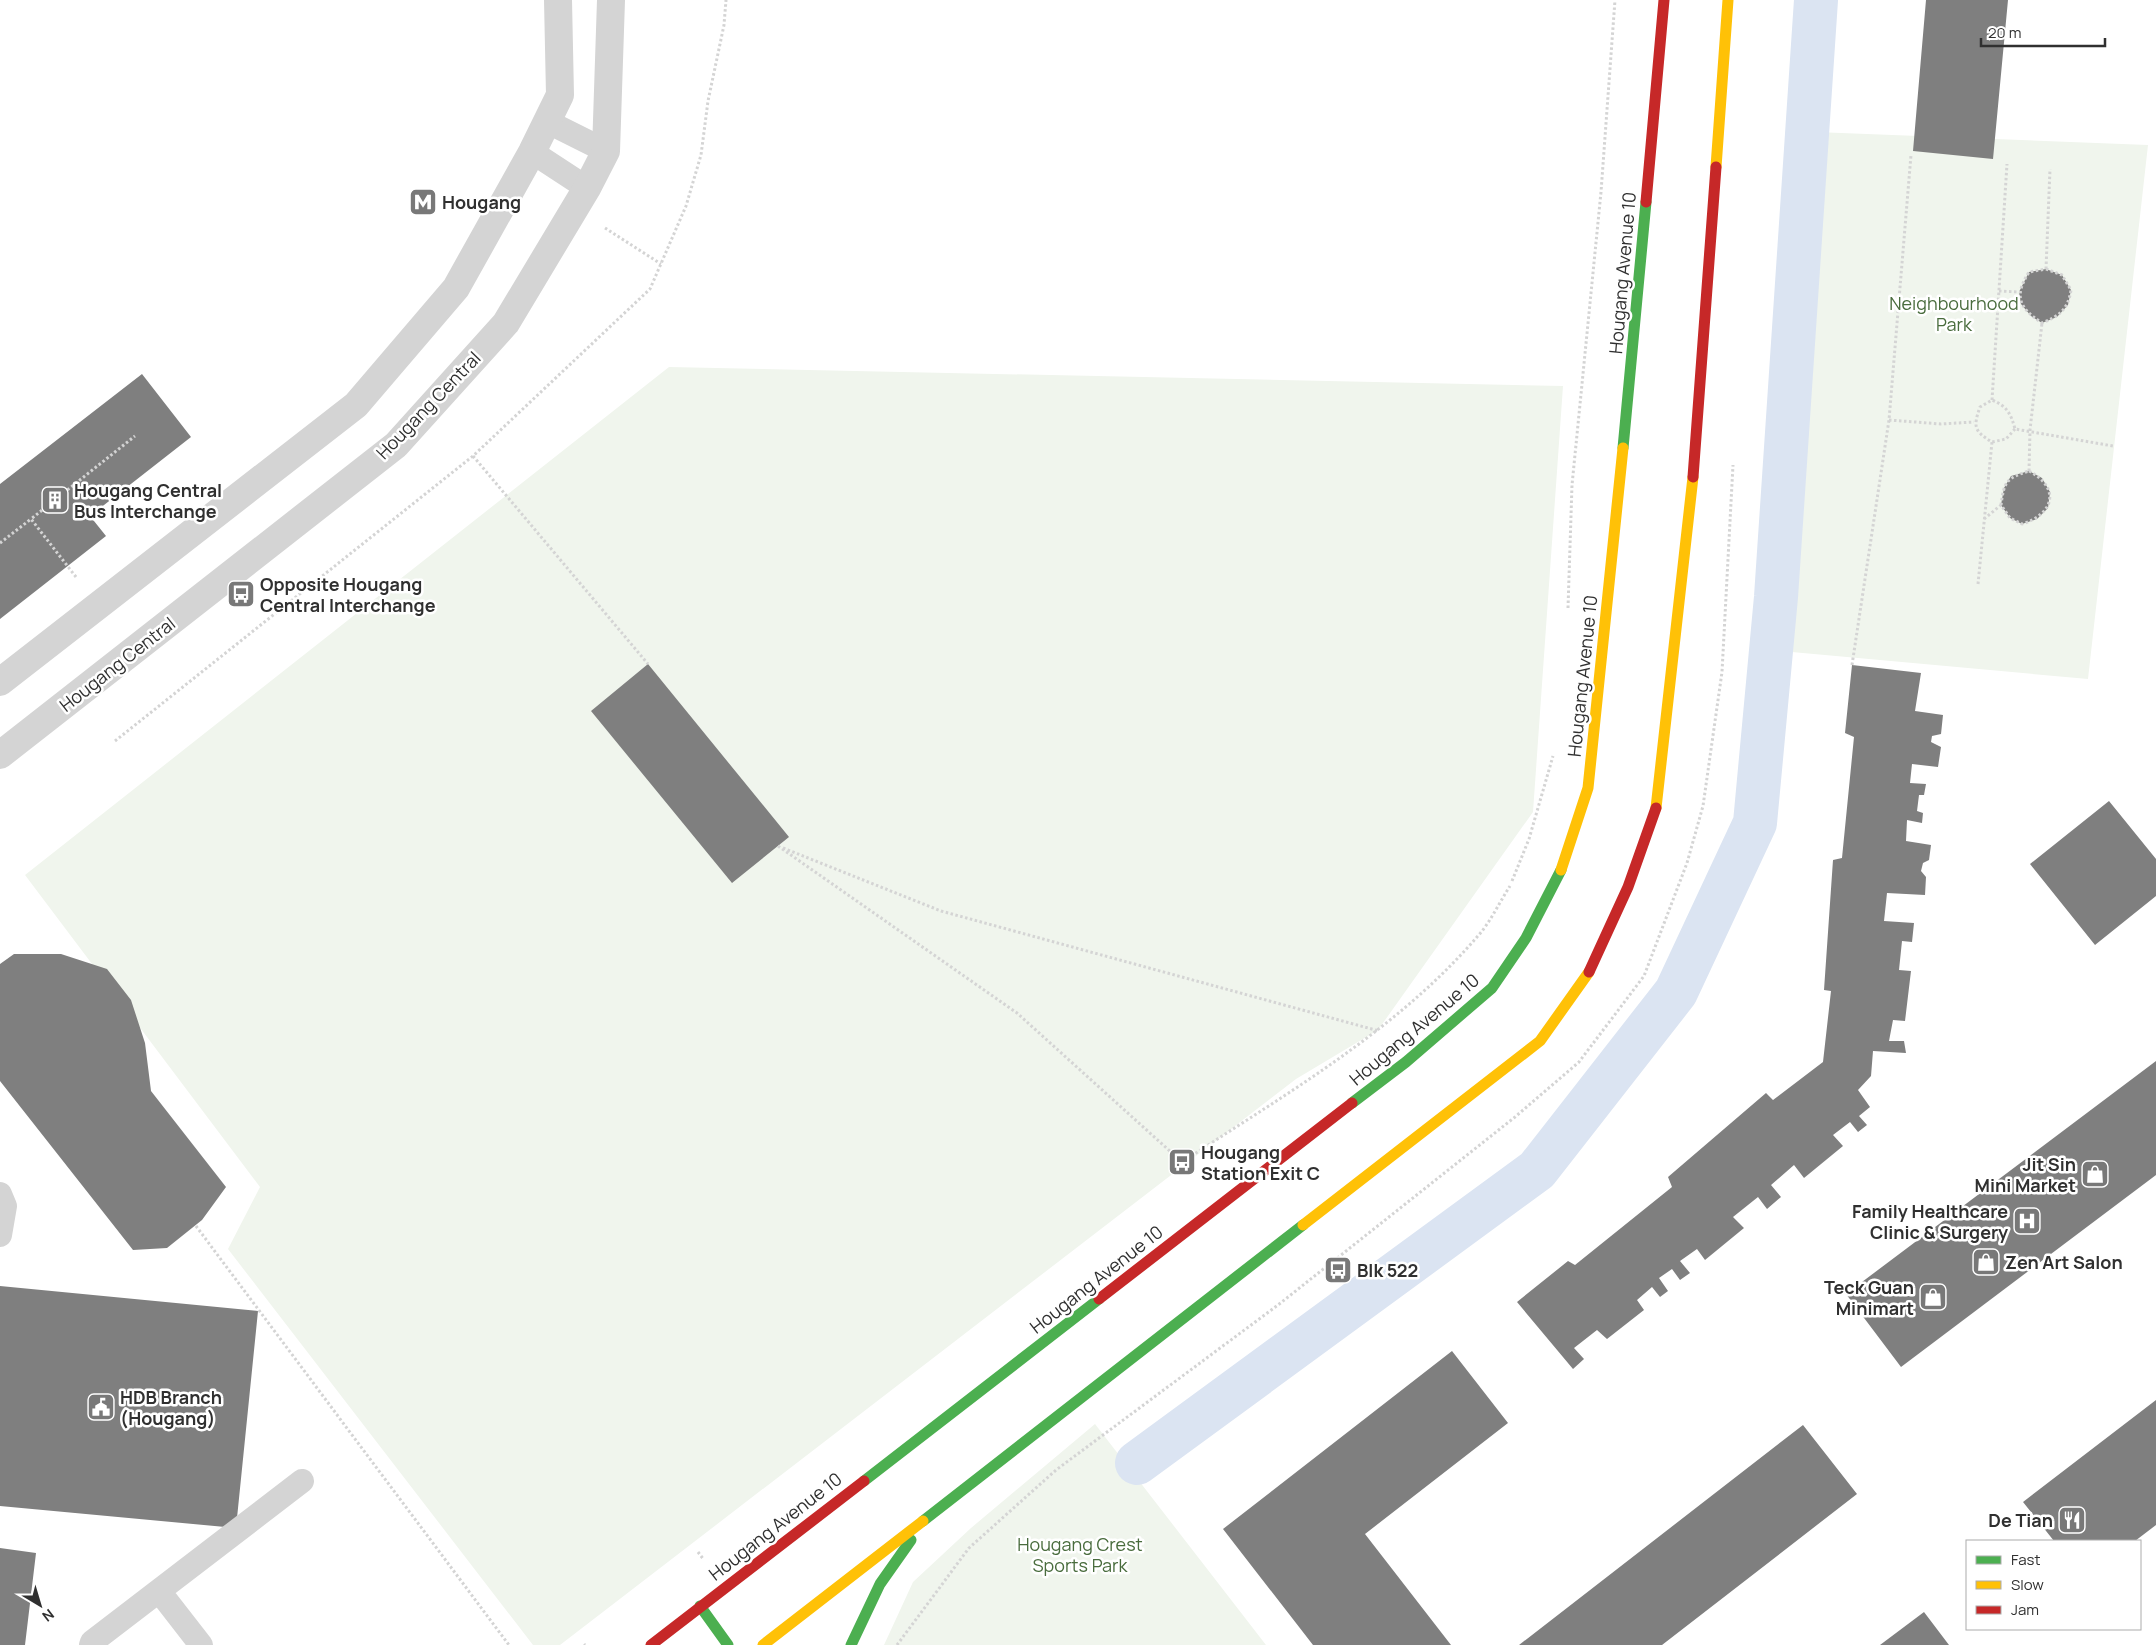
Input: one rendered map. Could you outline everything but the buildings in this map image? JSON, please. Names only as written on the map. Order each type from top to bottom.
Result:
[{"type":"main road","name":"Hougang Avenue 10","points":[[651,1645],[1406,1062],[1492,988],[1526,938],[1564,862],[1588,788],[1625,426],[1664,0]]},
{"type":"main road","points":[[763,1645],[1427,1131],[1540,1041],[1586,978],[1628,887],[1657,806],[1698,433],[1728,0]]},
{"type":"main road","points":[[850,1645],[880,1584],[901,1551],[935,1510]]},
{"type":"main road","points":[[700,1606],[728,1645]]},
{"type":"street","points":[[0,682],[356,405],[456,288],[532,152],[560,95],[558,0]]},
{"type":"street","name":"Hougang Central","points":[[0,754],[396,445],[506,323],[587,188],[606,150],[611,0]]},
{"type":"lane","points":[[548,122],[606,150]]},
{"type":"lane","points":[[532,152],[587,188]]},
{"type":"lane","points":[[0,1194],[5,1206],[0,1235]]},
{"type":"lane","points":[[91,1645],[92,1642],[302,1481]]},
{"type":"lane","points":[[159,1591],[201,1645]]},
{"type":"path","points":[[115,741],[473,456],[650,289],[686,206],[700,155],[708,101],[724,25],[726,0]]},
{"type":"path","points":[[1568,610],[1572,485],[1601,192],[1615,0]]},
{"type":"path","points":[[1852,665],[1889,420],[1911,155]]},
{"type":"path","points":[[1992,400],[2007,164]]},
{"type":"path","points":[[2046,269],[2050,169]]},
{"type":"path","points":[[2046,269],[2062,275],[2071,290],[2068,305],[2057,317],[2042,323],[2031,316],[2021,304],[2019,292],[2029,272],[2046,269]]},
{"type":"path","points":[[1999,291],[2019,292]]},
{"type":"path","points":[[2029,471],[2030,430],[2042,323]]},
{"type":"path","points":[[1992,400],[1980,407],[1974,422],[1979,434],[1992,442],[2006,439],[2015,429]]},
{"type":"path","points":[[1992,400],[2003,404],[2012,416],[2015,429]]},
{"type":"path","points":[[1889,420],[1941,424],[1974,422]]},
{"type":"path","points":[[2015,429],[2030,430],[2114,446]]},
{"type":"path","points":[[0,542],[135,436]]},
{"type":"path","points":[[1978,584],[1992,442]]},
{"type":"path","points":[[473,456],[648,664]]},
{"type":"path","points":[[897,1645],[969,1548],[1056,1470],[1278,1305],[1515,1117],[1579,1062],[1644,976],[1687,863],[1703,806],[1722,672],[1734,456]]},
{"type":"path","points":[[1984,519],[2001,505],[2004,488],[2011,476],[2029,471],[2042,478],[2050,492],[2048,508],[2037,519],[2022,524],[2010,518],[2001,505]]},
{"type":"path","points":[[31,519],[79,582]]},
{"type":"path","points":[[1406,1062],[1378,1030],[942,911],[778,846],[1017,1013],[1182,1162],[1378,1030],[1405,1008],[1478,936],[1511,884],[1529,839],[1550,771],[1553,752]]},
{"type":"path","points":[[196,1226],[509,1645]]},
{"type":"green space","name":"Neighbourhood Park","points":[[1790,131],[2148,145],[2088,679],[1758,649]]},
{"type":"green space","points":[[669,367],[1563,386],[1533,812],[1378,1030],[1296,1079],[560,1645],[533,1645],[228,1249],[260,1187],[25,875]]},
{"type":"green space","name":"Hougang Crest Sports Park","points":[[1095,1424],[1266,1645],[884,1645],[913,1582],[971,1528]]},
{"type":"waterway","points":[[1137,1463],[1537,1170],[1676,992],[1755,823],[1776,597],[1816,0]]},
{"type":"traffic: fast","points":[[1623,448],[1646,202]]},
{"type":"traffic: fast","points":[[1352,1103],[1406,1062],[1492,988],[1526,938],[1561,870]]},
{"type":"traffic: fast","points":[[923,1521],[1303,1225]]},
{"type":"traffic: fast","points":[[864,1481],[1099,1299]]},
{"type":"traffic: fast","points":[[851,1645],[880,1584],[911,1540]]},
{"type":"traffic: fast","points":[[700,1606],[728,1645]]},
{"type":"traffic: slow","points":[[1716,167],[1728,0]]},
{"type":"traffic: slow","points":[[1561,870],[1588,788],[1623,448]]},
{"type":"traffic: slow","points":[[1656,808],[1693,477]]},
{"type":"traffic: slow","points":[[1303,1225],[1540,1041],[1589,972]]},
{"type":"traffic: slow","points":[[763,1645],[923,1521]]},
{"type":"traffic: jam","points":[[1646,202],[1664,0]]},
{"type":"traffic: jam","points":[[1693,477],[1716,167]]},
{"type":"traffic: jam","points":[[1589,972],[1628,887],[1656,808]]},
{"type":"traffic: jam","points":[[1099,1299],[1352,1103]]},
{"type":"traffic: jam","points":[[651,1645],[864,1481]]},
{"type":"place","name":"Hougang","points":[[423,202]]},
{"type":"place","name":"Hougang Central Bus Interchange","points":[[55,500]]},
{"type":"place","name":"Opposite Hougang Central Interchange","points":[[241,594]]},
{"type":"place","name":"Hougang Station Exit C","points":[[1182,1162]]},
{"type":"place","name":"Jit Sin Mini Market","points":[[2095,1174]]},
{"type":"place","name":"Family Healthcare Clinic & Surgery","points":[[2027,1221]]},
{"type":"place","name":"Zen Art Salon","points":[[1986,1262]]},
{"type":"place","name":"Blk 522","points":[[1338,1270]]},
{"type":"place","name":"Teck Guan Minimart","points":[[1933,1297]]},
{"type":"place","name":"HDB Branch (Hougang)","points":[[101,1407]]},
{"type":"place","name":"De Tian","points":[[2072,1520]]}]
